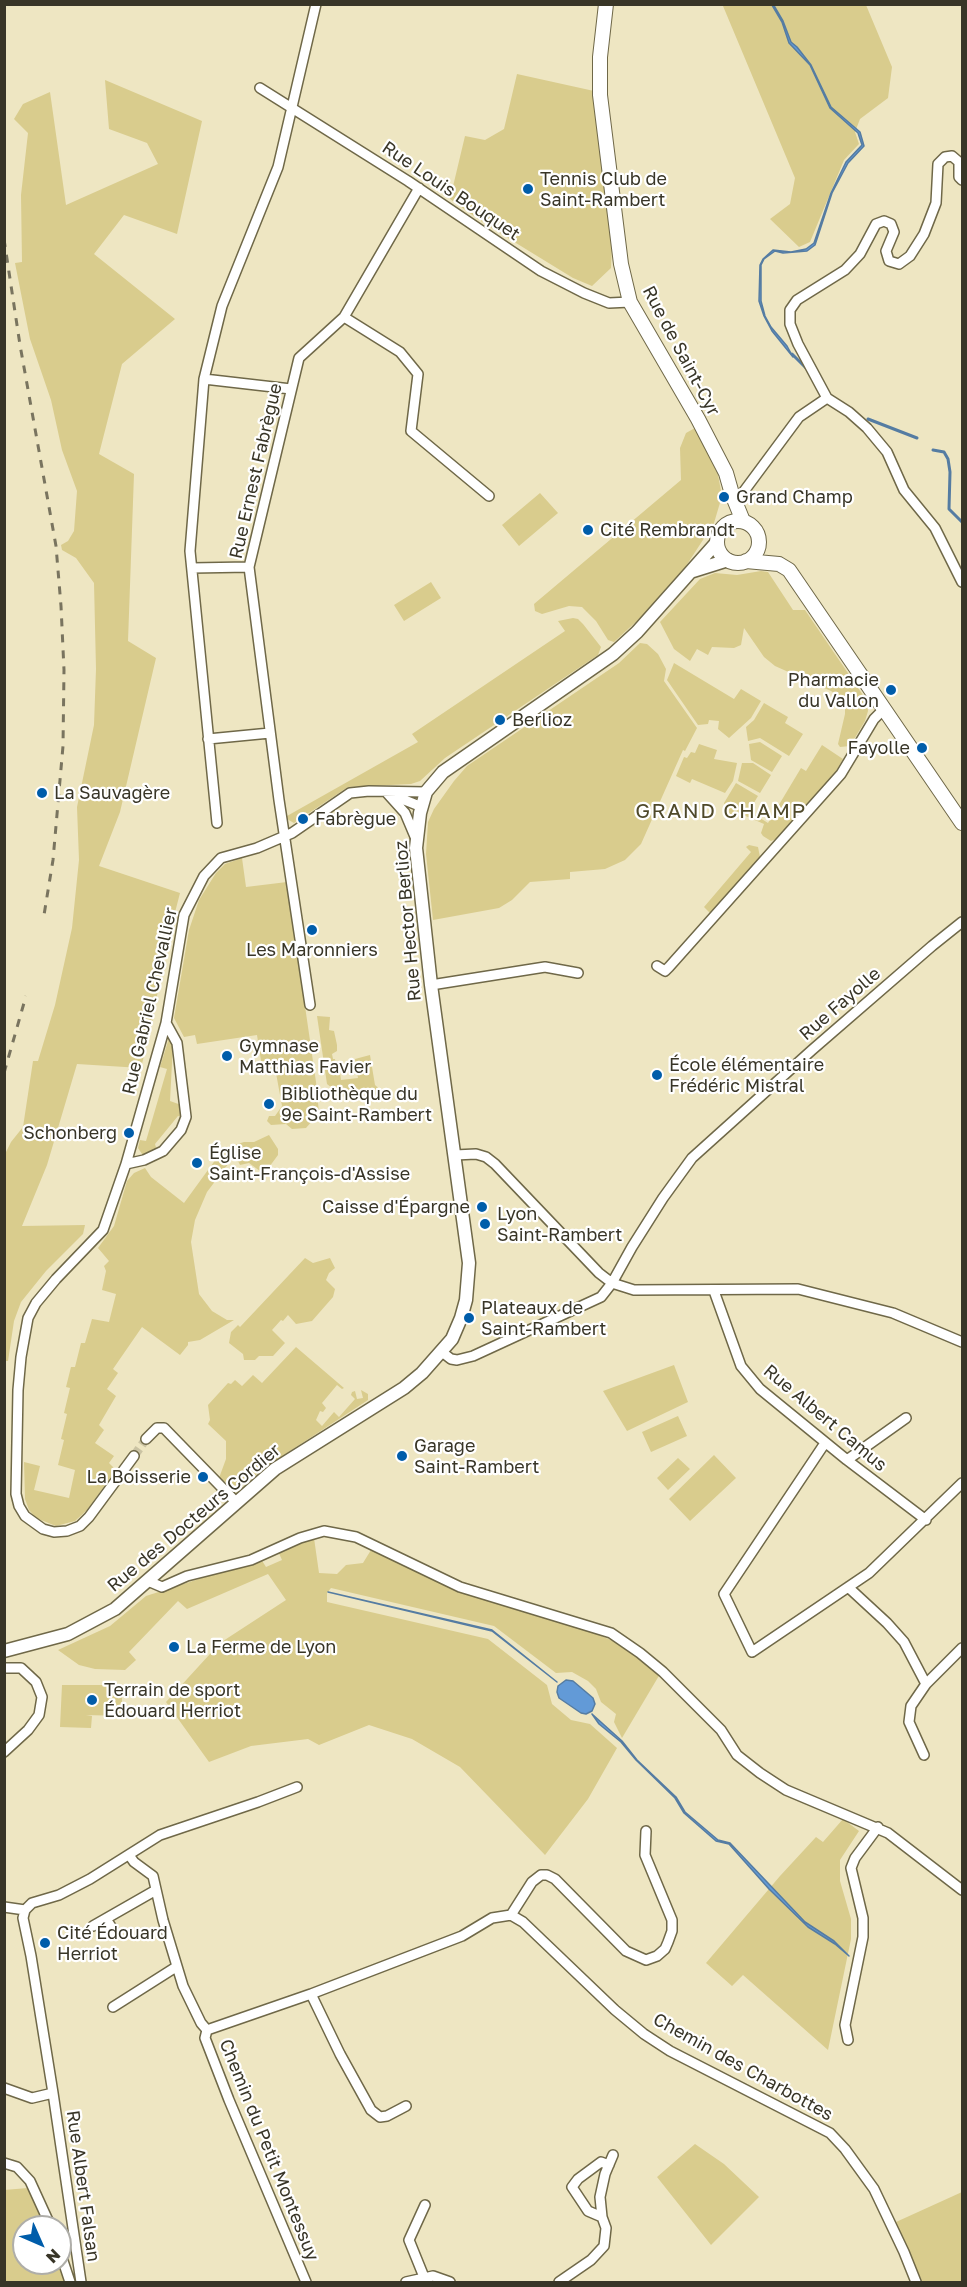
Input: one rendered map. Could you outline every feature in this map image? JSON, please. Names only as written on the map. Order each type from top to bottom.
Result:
[{"type":"main road","name":"Rue de Saint-Cyr","points":[[606,4],[600,57],[600,94],[621,264],[630,302],[694,410],[726,473],[744,521]]},
{"type":"main road","points":[[734,498],[725,525],[718,535],[720,553],[728,560],[740,563],[757,552],[759,541]]},
{"type":"main road","points":[[725,525],[737,520],[744,521],[755,528],[759,541],[779,564],[789,570],[883,710],[963,823]]},
{"type":"main road","points":[[746,561],[779,564]]},
{"type":"street","points":[[217,823],[190,550],[204,379],[222,306],[278,167],[316,4]]},
{"type":"street","name":"Rue Louis Bouquet","points":[[260,88],[419,188],[542,271],[609,303],[630,302]]},
{"type":"street","points":[[963,180],[959,177],[959,162],[952,156],[945,157],[938,164],[936,203],[924,234],[910,256],[899,264],[889,261],[886,251],[894,232],[891,224],[884,221],[876,224],[861,254],[845,270],[797,300],[790,310],[790,324],[798,344],[827,398],[849,412],[867,428],[887,452],[904,490],[935,528],[963,582]]},
{"type":"street","name":"Rue Ernest Fabrègue","points":[[310,1005],[270,733],[249,567],[299,358],[344,317],[419,188]]},
{"type":"street","points":[[344,317],[400,352],[418,374],[411,431],[489,496]]},
{"type":"street","points":[[204,379],[291,389]]},
{"type":"street","points":[[734,498],[799,417],[827,398]]},
{"type":"street","name":"Rue Hector Berlioz","points":[[442,1352],[452,1339],[461,1318],[469,1280],[469,1263],[431,985],[416,839],[426,792],[442,772],[614,654],[717,542]]},
{"type":"street","points":[[692,571],[728,560]]},
{"type":"street","points":[[192,568],[249,567]]},
{"type":"street","points":[[657,966],[665,971],[669,968],[841,774],[874,719],[883,710]]},
{"type":"street","points":[[208,739],[270,733]]},
{"type":"street","name":"Rue Gabriel Chevallier","points":[[134,1456],[89,1518],[80,1526],[67,1531],[54,1532],[33,1523],[25,1516],[15,1494],[19,1379],[28,1318],[36,1303],[56,1279],[104,1230],[126,1164],[166,1023],[184,915],[204,876],[221,858],[257,848],[286,836],[350,793],[426,792]]},
{"type":"street","points":[[387,793],[405,813],[416,839]]},
{"type":"street","name":"Rue Gabriel Chevallier","points":[[387,793],[422,807]]},
{"type":"street","name":"Rue Fayolle","points":[[612,1283],[657,1208],[693,1158],[812,1050],[963,922]]},
{"type":"street","points":[[431,985],[545,967],[578,973]]},
{"type":"street","points":[[126,1164],[144,1160],[163,1151],[181,1130],[186,1117],[177,1043],[166,1023]]},
{"type":"street","points":[[455,1155],[476,1154],[486,1157],[495,1164],[599,1273],[612,1283],[634,1290],[798,1289],[893,1313],[963,1342]]},
{"type":"street","points":[[442,1352],[451,1359],[473,1356],[601,1297],[612,1283]]},
{"type":"street","name":"Rue Albert Camus","points":[[714,1291],[741,1366],[760,1389],[825,1443],[926,1520]]},
{"type":"street","name":"Rue des Docteurs Cordier","points":[[4,1651],[48,1641],[85,1627],[115,1610],[274,1469],[404,1388],[422,1374],[442,1352]]},
{"type":"street","points":[[847,1460],[906,1418]]},
{"type":"street","points":[[146,1439],[157,1428],[164,1428],[236,1502]]},
{"type":"street","points":[[825,1443],[724,1594],[752,1652],[869,1573],[963,1483]]},
{"type":"street","points":[[148,1581],[162,1587],[187,1576],[251,1560],[300,1538],[324,1531],[356,1537],[460,1587],[611,1633],[663,1672],[720,1730],[737,1755],[760,1773],[786,1790],[878,1827],[963,1890]]},
{"type":"street","points":[[848,1587],[904,1642],[926,1684]]},
{"type":"street","points":[[924,1755],[909,1722],[911,1706],[926,1684],[963,1648]]},
{"type":"street","points":[[4,1668],[21,1668],[36,1682],[42,1697],[39,1715],[28,1730],[4,1752]]},
{"type":"street","points":[[4,1907],[25,1910],[32,1903],[70,1890],[174,1829],[297,1787]]},
{"type":"street","points":[[848,2040],[845,2025],[862,1937],[863,1918],[851,1868],[855,1858],[878,1827]]},
{"type":"street","points":[[207,2030],[311,1994],[462,1936],[492,1918],[511,1915],[532,1882],[541,1875],[555,1879],[626,1951],[646,1960],[657,1956],[665,1949],[672,1931],[672,1920],[645,1855],[646,1831]]},
{"type":"street","name":"Chemin du Petit Montessuy","points":[[129,1854],[134,1862],[153,1876],[183,1986],[201,2023],[207,2030],[205,2038],[226,2094],[306,2283]]},
{"type":"street","points":[[93,1926],[156,1890]]},
{"type":"street","name":"Rue Albert Falsan","points":[[25,1910],[23,1918],[53,2093],[81,2283]]},
{"type":"street","name":"Chemin des Charbottes","points":[[511,1915],[523,1922],[615,2010],[644,2034],[670,2051],[830,2133],[845,2149],[874,2189],[916,2283]]},
{"type":"street","points":[[106,1919],[116,1934]]},
{"type":"street","points":[[113,2007],[176,1967]]},
{"type":"street","points":[[311,1994],[340,2054],[371,2110],[380,2117],[387,2116],[406,2106]]},
{"type":"street","name":"Rue Albert Falsan","points":[[4,2088],[32,2098],[53,2093]]},
{"type":"street","points":[[559,2283],[591,2260],[604,2246],[606,2228],[602,2217],[600,2197],[613,2156]]},
{"type":"street","points":[[602,2217],[588,2211],[572,2187],[578,2179],[601,2162],[609,2165]]},
{"type":"street","points":[[4,2163],[17,2168],[30,2181],[46,2215]]},
{"type":"street","points":[[424,2277],[408,2240],[425,2205]]},
{"type":"street","points":[[405,2283],[433,2276],[450,2283]]},
{"type":"shaded area","points":[[720,5],[866,5],[892,67],[888,98],[860,119],[855,132],[859,144],[844,160],[810,242],[799,247],[770,219],[790,204],[795,178],[723,6]]},
{"type":"shaded area","name":"Tennis Club de Saint-Rambert","points":[[517,74],[594,91],[612,246],[611,268],[592,286],[573,278],[485,224],[450,199],[465,136],[485,140],[504,129]]},
{"type":"shaded area","points":[[105,80],[202,121],[177,234],[124,215],[94,254],[175,319],[122,364],[99,454],[134,474],[128,641],[156,658],[120,812],[99,866],[180,893],[164,955],[153,1019],[141,1068],[77,1064],[47,1165],[22,1226],[85,1225],[83,1234],[46,1271],[21,1302],[14,1321],[8,1361],[5,1361],[5,1154],[23,1127],[33,1061],[38,1061],[55,1005],[72,928],[79,860],[77,807],[94,725],[96,669],[94,583],[76,558],[62,550],[61,545],[68,541],[74,531],[77,491],[62,450],[51,400],[30,339],[15,263],[22,262],[21,195],[28,133],[14,119],[23,104],[50,92],[66,205],[158,164],[147,143],[109,129]]},
{"type":"shaded area","points":[[695,428],[718,475],[722,496],[714,523],[686,566],[640,618],[614,642],[608,640],[596,621],[582,607],[569,606],[542,614],[535,611],[534,604],[681,480],[680,448],[686,433]]},
{"type":"shaded area","points":[[540,493],[558,513],[519,546],[502,525]]},
{"type":"shaded area","points":[[768,572],[793,610],[805,610],[867,701],[868,711],[865,721],[850,746],[840,747],[838,744],[845,714],[842,699],[831,691],[775,666],[764,657],[744,628],[741,645],[734,648],[712,647],[708,655],[697,649],[690,661],[674,649],[660,622],[700,579],[715,573],[737,575]]},
{"type":"shaded area","points":[[431,582],[441,598],[404,621],[394,605]]},
{"type":"shaded area","points":[[573,618],[583,624],[601,647],[598,655],[445,758],[420,781],[411,784],[348,787],[294,823],[287,819],[287,816],[418,742],[412,734],[565,631],[558,621]]},
{"type":"shaded area","points":[[640,643],[647,644],[658,654],[666,669],[664,681],[697,728],[685,751],[683,750],[641,844],[625,860],[605,869],[570,872],[570,879],[530,882],[512,900],[499,908],[433,920],[426,854],[428,822],[434,809],[454,781],[467,766],[619,663]]},
{"type":"shaded area","points":[[674,663],[734,699],[741,689],[761,701],[751,718],[729,738],[718,729],[719,721],[709,720],[708,724],[698,725],[667,680]]},
{"type":"shaded area","points":[[764,703],[788,717],[785,723],[803,734],[789,756],[760,738],[748,741],[746,727],[754,720]]},
{"type":"shaded area","points":[[760,742],[782,756],[772,772],[751,760],[749,744]]},
{"type":"shaded area","points":[[699,744],[717,750],[714,759],[737,763],[733,781],[725,793],[692,779],[690,783],[676,776],[684,757],[687,758],[691,752],[695,753]]},
{"type":"shaded area","points":[[822,745],[843,759],[836,771],[776,839],[771,841],[763,836],[761,833],[764,824],[734,811],[731,818],[727,814],[724,803],[736,783],[758,796],[749,811],[768,823],[801,768],[806,771]]},
{"type":"shaded area","points":[[742,763],[753,763],[771,775],[760,793],[738,781]]},
{"type":"shaded area","points":[[749,845],[758,847],[760,857],[710,913],[704,907],[751,852],[746,847]]},
{"type":"shaded area","points":[[242,858],[246,887],[287,882],[319,1113],[306,1128],[292,1129],[286,1124],[271,1125],[267,1121],[269,1116],[275,1116],[282,1106],[276,1073],[267,1066],[262,1067],[257,1035],[197,1044],[195,1035],[184,1037],[174,1018],[189,930],[199,900],[216,873],[225,864]]},
{"type":"shaded area","points":[[317,1016],[330,1017],[329,1030],[334,1031],[337,1045],[337,1051],[332,1054],[336,1066],[339,1065],[341,1080],[358,1078],[355,1059],[370,1055],[375,1085],[383,1092],[385,1102],[367,1088],[343,1097],[327,1084]]},
{"type":"shaded area","points":[[169,1038],[173,1044],[170,1101],[184,1106],[182,1117],[178,1116],[155,1144],[157,1151],[148,1155],[142,1154],[138,1148],[140,1140],[146,1141],[167,1069],[160,1067]]},
{"type":"shaded area","points":[[269,1135],[278,1149],[278,1155],[264,1174],[249,1163],[240,1165],[235,1155],[207,1192],[195,1220],[191,1242],[199,1294],[212,1311],[227,1320],[234,1320],[200,1340],[188,1342],[180,1355],[142,1327],[113,1369],[118,1373],[107,1389],[116,1396],[99,1425],[104,1430],[95,1443],[114,1456],[109,1463],[116,1470],[87,1510],[75,1521],[56,1526],[36,1518],[29,1510],[25,1499],[24,1462],[40,1466],[34,1490],[69,1498],[75,1470],[58,1465],[67,1414],[64,1413],[70,1388],[66,1387],[71,1367],[75,1367],[81,1343],[85,1343],[92,1319],[109,1322],[116,1294],[102,1290],[106,1271],[104,1266],[109,1261],[98,1248],[114,1226],[127,1181],[134,1173],[145,1168],[151,1177],[184,1203],[216,1159],[231,1146],[254,1142]]},
{"type":"shaded area","points":[[305,1258],[313,1263],[330,1258],[335,1268],[326,1280],[335,1289],[333,1297],[312,1321],[296,1324],[288,1315],[283,1321],[281,1320],[272,1330],[285,1343],[273,1356],[259,1356],[255,1360],[244,1360],[243,1354],[229,1343],[231,1332],[238,1325],[240,1327]]},
{"type":"shaded area","points":[[296,1347],[344,1388],[337,1385],[322,1403],[326,1408],[323,1412],[320,1411],[316,1420],[322,1426],[334,1412],[339,1417],[355,1399],[351,1395],[352,1392],[355,1391],[357,1399],[363,1398],[361,1390],[368,1394],[368,1400],[264,1468],[245,1484],[233,1487],[219,1478],[226,1459],[226,1441],[208,1424],[210,1420],[208,1405],[228,1383],[231,1384],[235,1380],[242,1386],[253,1375],[262,1383]]},
{"type":"shaded area","points":[[674,1365],[688,1402],[627,1431],[603,1391]]},
{"type":"shaded area","points":[[678,1416],[687,1436],[651,1452],[642,1432]]},
{"type":"shaded area","points":[[714,1455],[736,1478],[690,1521],[669,1499]]},
{"type":"shaded area","points":[[678,1458],[690,1469],[668,1490],[657,1478]]},
{"type":"shaded area","points":[[314,1538],[319,1573],[337,1574],[346,1565],[363,1563],[371,1550],[458,1591],[590,1631],[622,1645],[660,1674],[622,1738],[614,1722],[616,1714],[601,1702],[596,1689],[588,1681],[572,1672],[556,1673],[494,1626],[331,1588],[327,1593],[327,1602],[488,1639],[547,1685],[552,1704],[571,1720],[590,1724],[617,1748],[588,1799],[545,1855],[460,1767],[412,1739],[369,1725],[319,1745],[308,1739],[251,1746],[209,1762],[166,1702],[220,1643],[286,1600],[268,1574],[187,1609],[178,1601],[129,1652],[136,1660],[125,1670],[95,1669],[79,1665],[58,1650],[110,1626],[146,1596],[261,1559],[266,1567],[282,1560],[278,1551]]},
{"type":"shaded area","name":"Terrain de sport Édouard Herriot","points":[[62,1685],[122,1685],[122,1716],[86,1715],[92,1716],[91,1728],[60,1727]]},
{"type":"shaded area","points":[[843,1819],[859,1831],[840,1860],[840,1881],[851,1919],[851,1939],[828,2050],[743,1975],[732,1986],[706,1963],[816,1837],[823,1842]]},
{"type":"shaded area","points":[[695,2144],[724,2164],[759,2197],[711,2245],[657,2177]]},
{"type":"shaded area","points":[[28,2188],[41,2215],[12,2215],[12,2275],[64,2275],[67,2282],[5,2282],[4,2190]]},
{"type":"shaded area","points":[[962,2192],[962,2282],[922,2282],[896,2222]]},
{"type":"water","points":[[773,4],[791,42],[811,65],[831,107],[860,132],[864,146],[848,163],[832,193],[815,245],[807,251],[783,253],[775,251],[764,259],[761,265],[761,301],[765,316],[793,357],[772,331],[764,316],[759,301],[760,265],[763,259],[773,250],[791,252],[806,249],[814,243],[831,193],[846,162],[862,145],[858,133],[830,108],[810,65],[789,43]]},
{"type":"water","points":[[328,1592],[492,1630],[557,1682],[492,1631]]},
{"type":"water","points":[[566,1680],[573,1681],[593,1698],[595,1704],[592,1711],[586,1714],[581,1713],[559,1698],[558,1686]]},
{"type":"water","points":[[592,1714],[622,1741],[637,1760],[676,1797],[685,1812],[718,1840],[730,1843],[805,1922],[834,1941],[849,1956],[808,1927],[769,1889],[729,1844],[716,1841],[684,1813],[675,1798],[636,1760],[621,1742],[599,1724]]},
{"type":"waterway","points":[[792,354],[808,370]]},
{"type":"waterway","points":[[868,419],[917,438]]},
{"type":"waterway","points":[[933,450],[944,452],[948,459],[949,509],[962,522]]},
{"type":"tunnel","points":[[134,1456],[146,1439]]},
{"type":"railway","points":[[4,239],[20,345],[56,546],[61,606],[64,670],[63,746],[53,860],[44,915]]},
{"type":"railway","points":[[4,1073],[26,996]]},
{"type":"place","name":"Tennis Club de Saint-Rambert","points":[[528,189]]},
{"type":"place","name":"Grand Champ","points":[[724,497]]},
{"type":"place","name":"Cité Rembrandt","points":[[588,530]]},
{"type":"place","name":"Pharmacie du Vallon","points":[[891,690]]},
{"type":"place","name":"Berlioz","points":[[500,720]]},
{"type":"place","name":"Fayolle","points":[[922,748]]},
{"type":"place","name":"La Sauvagère","points":[[42,793]]},
{"type":"place","name":"Fabrègue","points":[[303,819]]},
{"type":"place","name":"Les Maronniers","points":[[312,930]]},
{"type":"place","name":"Gymnase Matthias Favier","points":[[227,1056]]},
{"type":"place","name":"École élémentaire Frédéric Mistral","points":[[657,1075]]},
{"type":"place","name":"Bibliothèque du 9e Saint-Rambert","points":[[269,1104]]},
{"type":"place","name":"Schonberg","points":[[129,1133]]},
{"type":"place","name":"Église Saint-François-d'Assise","points":[[197,1163]]},
{"type":"place","name":"Caisse d'Épargne","points":[[482,1207]]},
{"type":"place","name":"Lyon Saint-Rambert","points":[[485,1224]]},
{"type":"place","name":"Plateaux de Saint-Rambert","points":[[469,1318]]},
{"type":"place","name":"Garage Saint-Rambert","points":[[402,1456]]},
{"type":"place","name":"La Boisserie","points":[[203,1477]]},
{"type":"place","name":"La Ferme de Lyon","points":[[174,1647]]},
{"type":"place","name":"Terrain de sport Édouard Herriot","points":[[92,1700]]},
{"type":"place","name":"Cité Édouard Herriot","points":[[45,1943]]},
{"type":"district","name":"GRAND CHAMP","points":[[721,811]]}]
